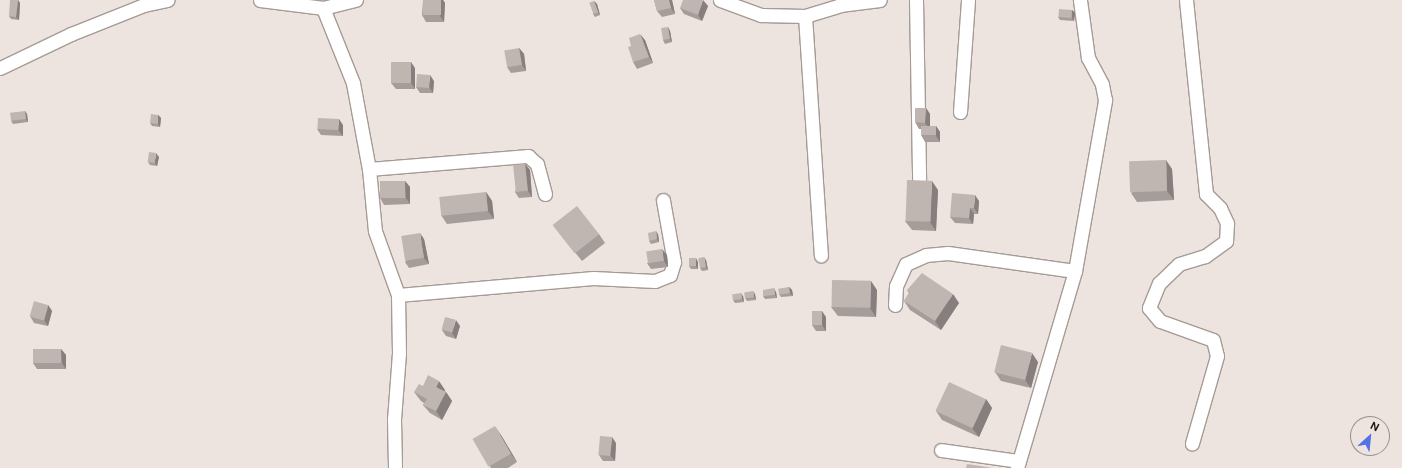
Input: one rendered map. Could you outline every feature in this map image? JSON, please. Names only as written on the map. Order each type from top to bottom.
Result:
[{"type":"street","points":[[0,68],[72,34],[144,5],[167,0]]},
{"type":"street","points":[[260,0],[323,8],[356,0]]},
{"type":"street","points":[[720,0],[761,15],[805,16],[820,6],[880,0]]},
{"type":"street","points":[[916,0],[919,179]]},
{"type":"street","points":[[960,112],[968,0]]},
{"type":"street","points":[[941,450],[1017,465],[1075,271],[1105,100],[1102,84],[1088,58],[1080,0]]},
{"type":"street","points":[[1186,0],[1206,194],[1223,213],[1227,223],[1226,241],[1205,256],[1179,264],[1159,283],[1149,308],[1160,321],[1213,340],[1217,356],[1192,444]]},
{"type":"street","points":[[323,8],[353,83],[369,169],[375,231],[398,295],[399,353],[394,418],[395,468]]},
{"type":"street","points":[[805,16],[821,255]]},
{"type":"street","points":[[369,169],[528,156],[537,164],[545,194]]},
{"type":"street","points":[[398,295],[593,278],[655,281],[670,275],[674,262],[663,200]]},
{"type":"street","points":[[895,305],[896,286],[906,264],[926,255],[948,253],[1075,271]]},
{"type":"building","points":[[10,0],[18,0],[16,17],[9,16]]},
{"type":"building","points":[[423,0],[441,0],[441,15],[423,15]]},
{"type":"building","points":[[654,0],[669,0],[671,8],[657,11]]},
{"type":"building","points":[[683,0],[703,0],[698,15],[680,8]]},
{"type":"building","points":[[594,1],[598,12],[593,14],[589,3]]},
{"type":"building","points":[[1059,9],[1072,10],[1071,18],[1058,17]]},
{"type":"building","points":[[668,27],[670,39],[663,40],[661,28]]},
{"type":"building","points":[[640,34],[649,57],[633,62],[628,47],[631,46],[629,38]]},
{"type":"building","points":[[519,48],[522,65],[507,67],[504,51]]},
{"type":"building","points":[[391,62],[411,62],[411,83],[391,83]]},
{"type":"building","points":[[417,74],[430,75],[429,88],[416,87]]},
{"type":"building","points":[[915,108],[926,108],[925,123],[915,122]]},
{"type":"building","points":[[25,111],[26,119],[11,121],[10,113]]},
{"type":"building","points":[[151,114],[158,115],[158,124],[150,123]]},
{"type":"building","points":[[318,118],[339,119],[338,130],[317,129]]},
{"type":"building","points":[[921,126],[936,126],[936,135],[921,135]]},
{"type":"building","points":[[149,152],[156,153],[155,163],[148,162]]},
{"type":"building","points":[[1166,160],[1167,191],[1130,192],[1129,161]]},
{"type":"building","points":[[525,164],[528,191],[516,192],[513,165]]},
{"type":"building","points":[[907,180],[932,181],[931,222],[906,221]]},
{"type":"building","points":[[380,181],[405,181],[405,198],[380,198]]},
{"type":"building","points":[[486,192],[488,211],[441,216],[439,197]]},
{"type":"building","points":[[952,193],[975,195],[974,208],[970,208],[969,218],[950,217]]},
{"type":"building","points":[[577,206],[599,234],[575,253],[553,225]]},
{"type":"building","points":[[656,231],[657,239],[649,241],[648,233]]},
{"type":"building","points":[[420,233],[424,258],[405,261],[401,236]]},
{"type":"building","points":[[662,249],[664,261],[648,263],[646,252]]},
{"type":"building","points":[[704,257],[706,267],[700,268],[698,258]]},
{"type":"building","points":[[689,258],[696,258],[696,266],[689,266]]},
{"type":"building","points":[[922,273],[953,294],[935,321],[904,301],[910,292],[907,290]]},
{"type":"building","points":[[832,280],[871,281],[871,308],[832,307]]},
{"type":"building","points":[[789,287],[790,293],[779,295],[778,289]]},
{"type":"building","points":[[774,288],[775,295],[763,296],[763,290]]},
{"type":"building","points":[[753,291],[754,297],[745,298],[744,292]]},
{"type":"building","points":[[741,293],[742,299],[733,300],[732,294]]},
{"type":"building","points":[[34,301],[48,305],[44,321],[30,316]]},
{"type":"building","points":[[812,311],[822,311],[822,325],[812,325]]},
{"type":"building","points":[[445,317],[456,320],[452,332],[442,330]]},
{"type":"building","points":[[1001,345],[1032,353],[1025,380],[994,372]]},
{"type":"building","points":[[33,349],[61,349],[61,363],[33,363]]},
{"type":"building","points":[[428,375],[439,381],[436,387],[446,392],[436,411],[423,405],[427,399],[414,392],[419,384],[423,386]]},
{"type":"building","points":[[949,382],[986,399],[973,428],[935,411]]},
{"type":"building","points":[[495,426],[511,454],[488,467],[472,439]]},
{"type":"building","points":[[600,436],[612,437],[610,456],[598,455]]},
{"type":"building","points":[[967,464],[993,468],[966,468]]}]
